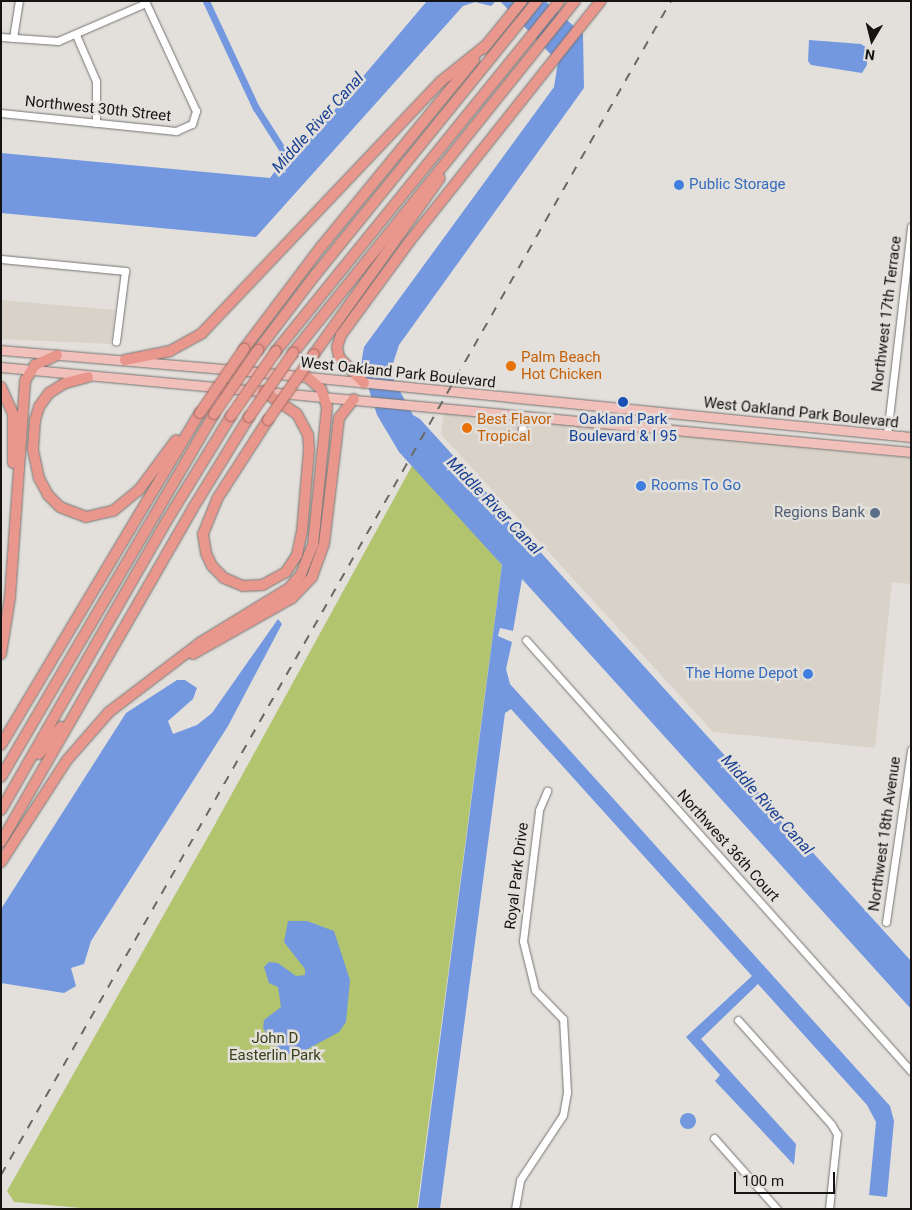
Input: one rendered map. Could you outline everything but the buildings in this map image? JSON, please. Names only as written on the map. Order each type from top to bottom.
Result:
[{"type":"highway","points":[[1,745],[200,413],[244,348],[321,247],[522,1]]},
{"type":"highway","points":[[1,777],[156,508],[214,414],[258,350],[316,274],[537,1]]},
{"type":"highway","points":[[1,842],[197,500],[249,417],[293,353],[575,1]]},
{"type":"highway","points":[[364,382],[339,357],[341,335],[409,242],[601,1]]},
{"type":"highway","points":[[1,810],[170,515],[231,416],[276,351],[557,4]]},
{"type":"highway","points":[[125,360],[170,351],[202,333],[440,82],[486,45]]},
{"type":"highway","points":[[262,391],[286,405],[300,418],[308,435],[309,456],[301,538],[295,560],[278,579],[247,586],[233,583],[215,570],[206,553],[203,534],[217,499],[268,420],[314,354],[427,200],[458,147]]},
{"type":"highway","points":[[1,654],[10,597],[15,498],[25,386],[30,370],[57,355]]},
{"type":"highway","points":[[88,376],[65,383],[49,393],[39,406],[34,427],[34,456],[44,489],[56,504],[75,515],[97,516],[124,504],[139,490],[159,460],[200,413]]},
{"type":"highway","points":[[1,862],[82,740],[122,699],[200,642],[289,588],[301,574],[314,539],[327,411],[325,397],[318,386],[306,376]]},
{"type":"highway","points":[[1,387],[13,414],[15,498]]},
{"type":"highway","points":[[157,674],[286,602],[310,581],[323,549],[338,418],[358,400]]},
{"type":"highway","points":[[18,781],[82,700]]},
{"type":"main road","name":"West Oakland Park Boulevard","points":[[1,350],[306,376],[504,398],[911,437]]},
{"type":"main road","name":"West Oakland Park Boulevard","points":[[1,367],[911,452]]},
{"type":"main road","points":[[504,398],[517,404],[524,416],[533,405],[544,402]]},
{"type":"main road","points":[[642,427],[657,420],[661,413]]},
{"type":"main road","points":[[717,434],[721,427],[734,420]]},
{"type":"main road","points":[[874,449],[881,445],[887,435]]},
{"type":"street","points":[[13,38],[19,1]]},
{"type":"street","points":[[1,36],[58,41],[76,35],[146,2]]},
{"type":"street","name":"Northwest 30th Street","points":[[1,113],[176,131],[192,124],[196,111],[146,2]]},
{"type":"street","points":[[76,35],[96,81],[96,123]]},
{"type":"street","name":"Northwest 17th Terrace","points":[[887,435],[911,226]]},
{"type":"street","points":[[1,259],[125,271],[116,341]]},
{"type":"street","points":[[521,436],[524,416]]},
{"type":"street","name":"Northwest 36th Court","points":[[526,640],[911,1071]]},
{"type":"street","name":"Northwest 18th Avenue","points":[[886,922],[911,750]]},
{"type":"street","name":"Royal Park Drive","points":[[514,1209],[520,1180],[563,1115],[567,1092],[563,1019],[536,990],[523,941],[538,810],[547,791]]},
{"type":"street","points":[[738,1020],[831,1124],[836,1134],[830,1209]]},
{"type":"street","points":[[714,1138],[777,1209]]},
{"type":"shaded area","points":[[1,300],[115,310],[111,344],[1,339]]},
{"type":"shaded area","points":[[444,412],[911,458],[911,584],[892,582],[875,748],[713,732],[441,434]]},
{"type":"green space","name":"John D Easterlin Park","points":[[413,464],[502,565],[417,1209],[92,1209],[14,1202],[7,1191],[213,828]]},
{"type":"water","points":[[427,1],[496,1],[491,6],[475,2],[463,6],[256,237],[1,213],[1,153],[270,178],[295,144],[310,139]]},
{"type":"water","name":"Middle River Canal","points":[[500,1],[545,1],[583,34],[584,88],[399,345],[390,373],[413,415],[420,419],[911,961],[911,1009],[522,579],[513,631],[500,628],[498,636],[512,642],[506,669],[510,684],[890,1106],[894,1121],[887,1197],[869,1195],[876,1122],[867,1105],[758,984],[701,1039],[796,1144],[794,1165],[715,1081],[720,1075],[686,1037],[752,976],[511,709],[505,713],[440,1209],[418,1209],[502,565],[399,452],[377,415],[361,364],[364,347],[554,87],[558,62]]},
{"type":"water","points":[[809,40],[861,44],[867,48],[867,65],[862,73],[811,65],[808,61]]},
{"type":"water","points":[[278,619],[282,624],[228,726],[91,941],[84,964],[71,968],[76,986],[64,993],[1,983],[1,909],[126,713],[177,680],[185,680],[197,688],[193,699],[168,721],[173,734],[197,725],[212,713]]},
{"type":"water","points":[[288,921],[307,921],[334,931],[350,980],[346,1022],[339,1032],[293,1057],[275,1046],[263,1028],[264,1020],[281,1007],[278,987],[269,983],[264,967],[269,962],[278,963],[296,976],[305,975],[305,969],[284,942]]},
{"type":"water","points":[[688,1113],[694,1115],[696,1121],[694,1127],[688,1129],[682,1127],[680,1121],[682,1115]]},
{"type":"waterway","name":"Middle River Canal","points":[[206,1],[256,108],[291,163]]},
{"type":"railway","points":[[1,1175],[671,1]]},
{"type":"place","name":"Public Storage","points":[[679,185]]},
{"type":"place","name":"Palm Beach Hot Chicken","points":[[511,366]]},
{"type":"place","name":"Oakland Park Boulevard & I 95","points":[[623,402]]},
{"type":"place","name":"Best Flavor Tropical","points":[[467,428]]},
{"type":"place","name":"Rooms To Go","points":[[641,486]]},
{"type":"place","name":"Regions Bank","points":[[875,513]]},
{"type":"place","name":"The Home Depot","points":[[808,674]]}]
